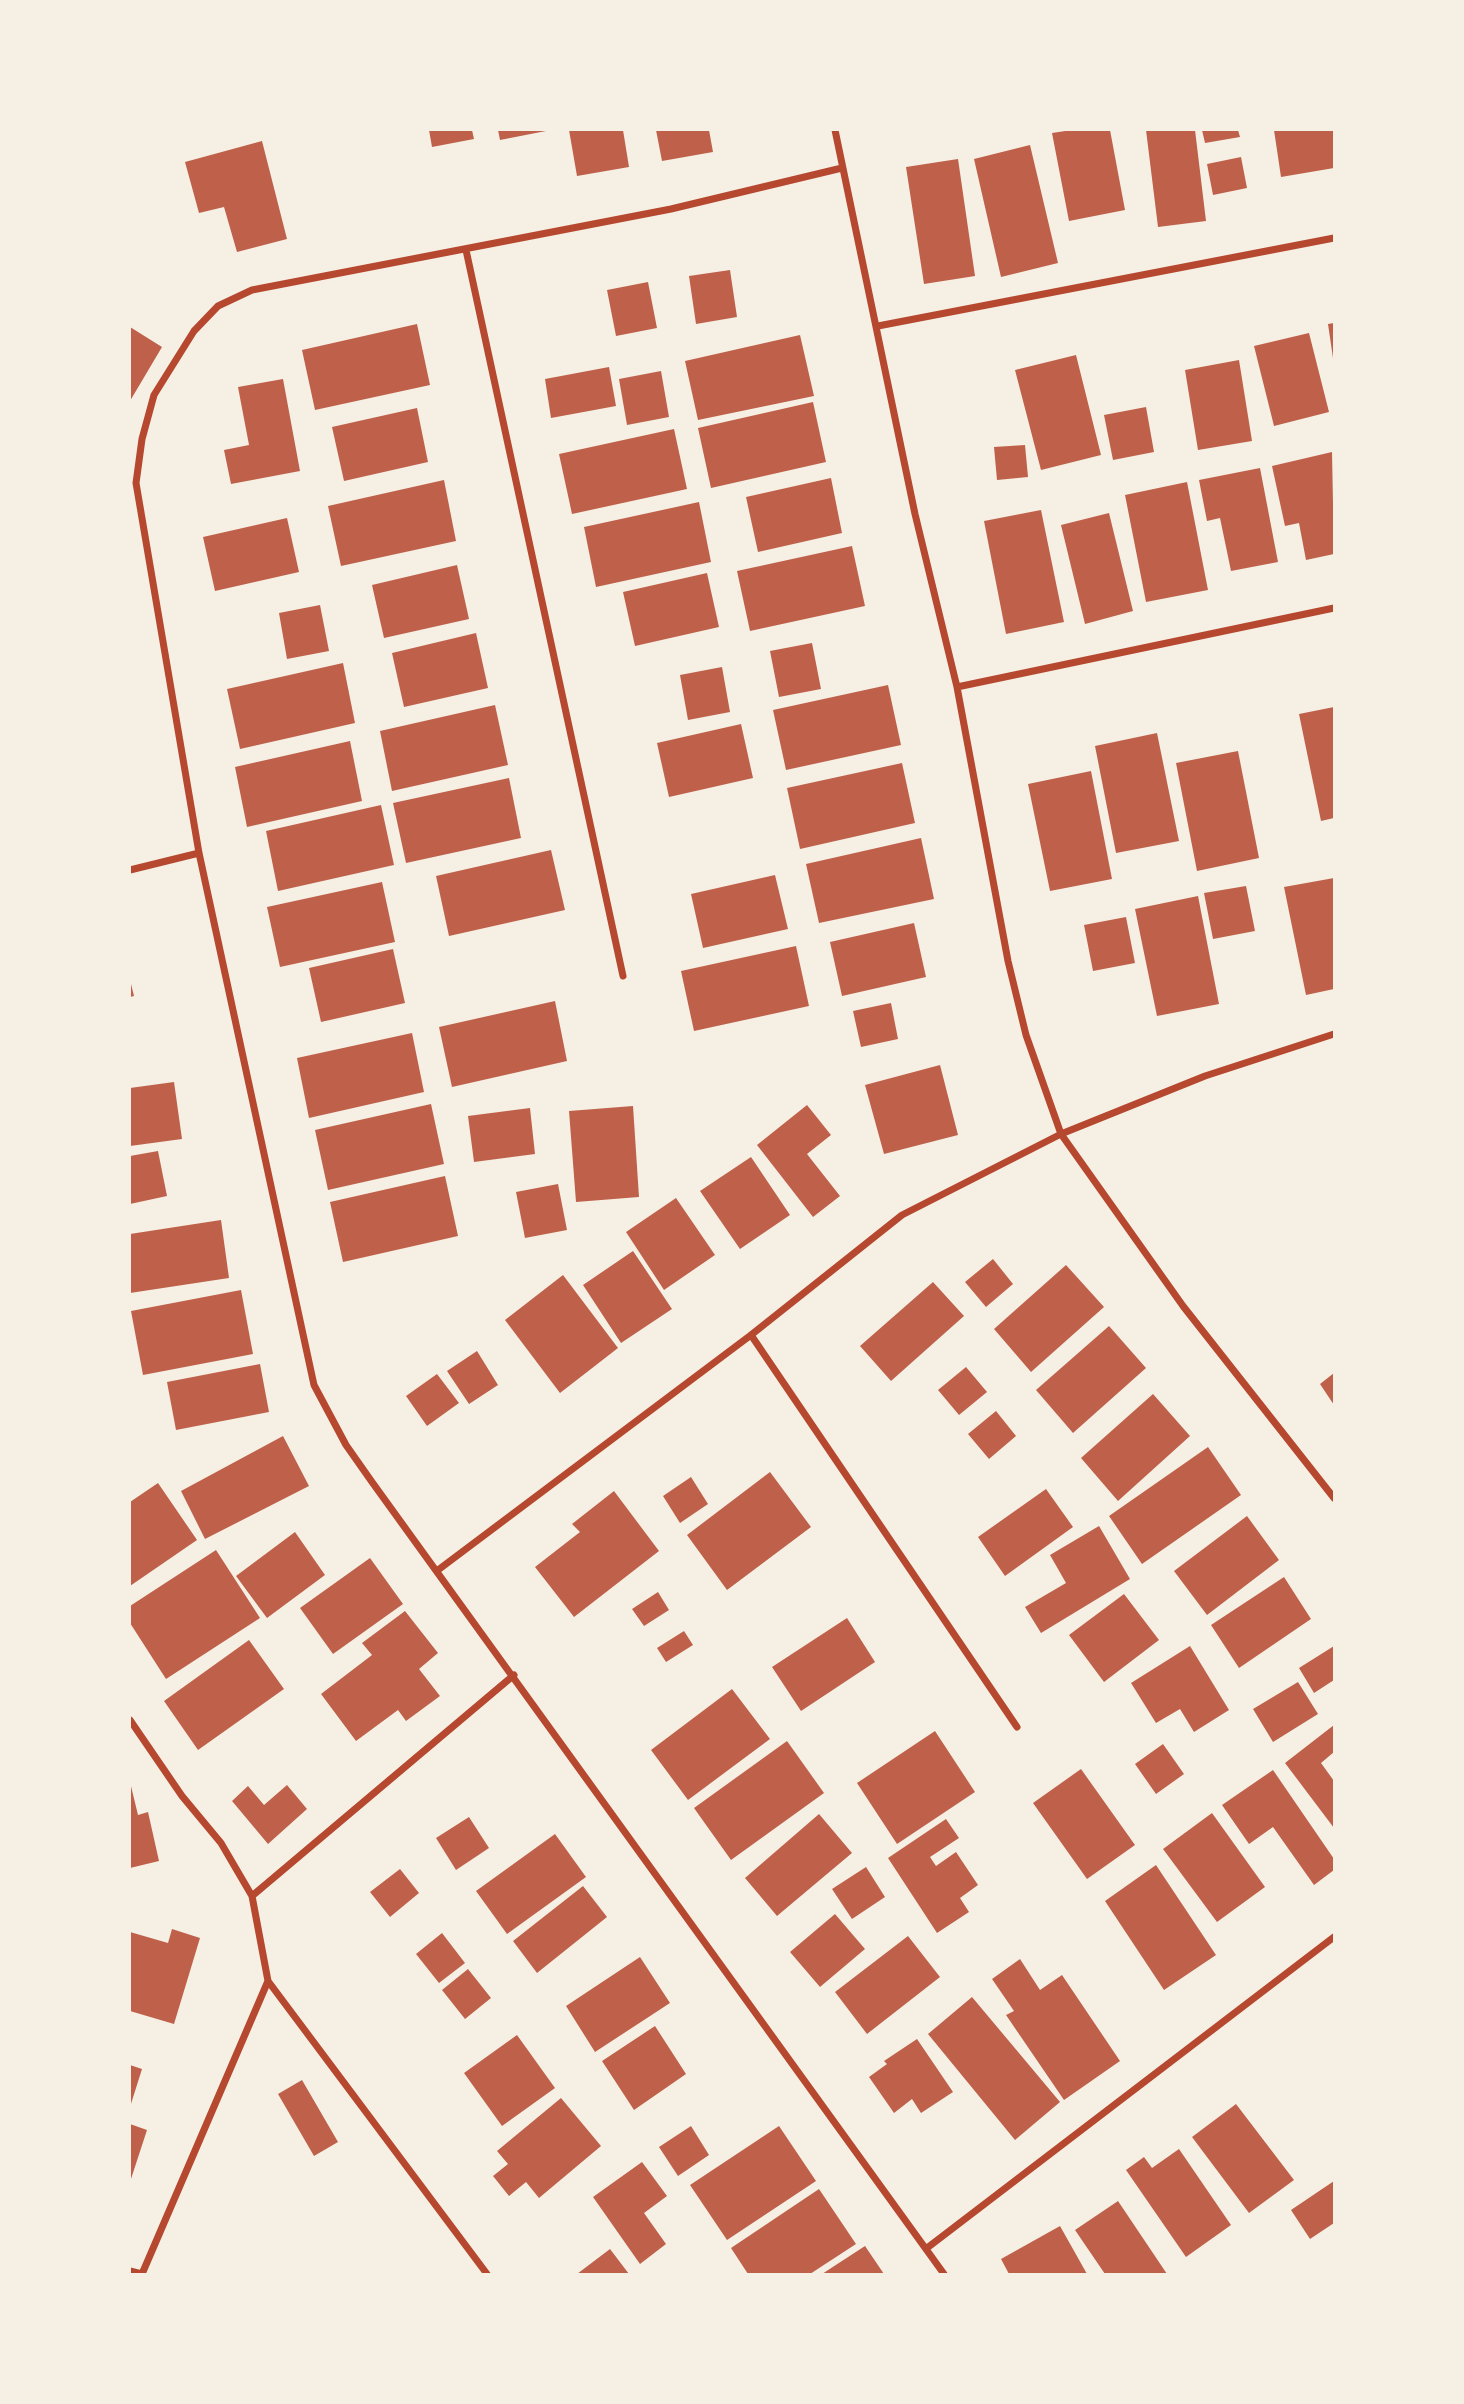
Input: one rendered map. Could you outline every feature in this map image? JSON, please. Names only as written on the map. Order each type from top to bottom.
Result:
[{"type":"street","points":[[835,130],[878,326],[915,514],[957,687],[1008,961],[1026,1035],[1061,1134],[1183,1306],[1335,1498]]},
{"type":"street","points":[[842,168],[671,209],[252,290],[218,306],[194,331],[153,395],[142,439],[136,483],[199,853],[314,1385],[346,1445],[944,2274]]},
{"type":"street","points":[[878,326],[1335,238]]},
{"type":"street","points":[[466,250],[623,976]]},
{"type":"street","points":[[957,687],[1335,608]]},
{"type":"street","points":[[130,870],[199,853]]},
{"type":"street","points":[[438,1570],[751,1335],[902,1215],[1061,1134],[1205,1076],[1335,1034]]},
{"type":"street","points":[[751,1335],[1017,1727]]},
{"type":"street","points":[[252,1896],[513,1675]]},
{"type":"street","points":[[130,1720],[182,1796],[222,1843],[252,1896],[268,1981],[487,2274]]},
{"type":"street","points":[[927,2248],[1335,1937]]},
{"type":"street","points":[[130,2271],[142,2274],[268,1981]]},
{"type":"building","points":[[429,130],[472,130],[474,139],[432,147]]},
{"type":"building","points":[[498,130],[546,130],[546,131],[500,140]]},
{"type":"building","points":[[569,130],[623,130],[629,167],[577,176]]},
{"type":"building","points":[[656,130],[709,130],[713,152],[662,161]]},
{"type":"building","points":[[1110,130],[1125,210],[1069,221],[1052,133]]},
{"type":"building","points":[[1146,130],[1195,130],[1206,221],[1158,227]]},
{"type":"building","points":[[1202,130],[1238,130],[1240,137],[1205,143]]},
{"type":"building","points":[[1274,130],[1334,130],[1334,168],[1281,177]]},
{"type":"building","points":[[262,141],[287,239],[237,252],[224,207],[199,213],[185,162]]},
{"type":"building","points":[[1030,145],[1058,263],[1001,277],[974,159]]},
{"type":"building","points":[[1241,157],[1247,188],[1213,195],[1207,164]]},
{"type":"building","points":[[958,159],[975,276],[924,284],[906,167]]},
{"type":"building","points":[[730,270],[737,317],[696,324],[689,276]]},
{"type":"building","points":[[648,282],[657,328],[616,336],[607,290]]},
{"type":"building","points":[[1334,323],[1334,358],[1333,358],[1328,324]]},
{"type":"building","points":[[417,324],[430,385],[315,410],[302,350]]},
{"type":"building","points":[[130,327],[162,347],[130,401]]},
{"type":"building","points":[[1309,333],[1329,412],[1274,426],[1254,346]]},
{"type":"building","points":[[800,335],[814,396],[698,420],[685,361]]},
{"type":"building","points":[[1076,355],[1101,455],[1041,470],[1015,370]]},
{"type":"building","points":[[1239,360],[1252,441],[1198,450],[1185,370]]},
{"type":"building","points":[[609,367],[616,406],[551,418],[545,379]]},
{"type":"building","points":[[661,371],[669,417],[627,425],[619,379]]},
{"type":"building","points":[[283,379],[300,471],[231,484],[224,450],[249,445],[238,387]]},
{"type":"building","points":[[813,402],[826,462],[711,488],[698,428]]},
{"type":"building","points":[[1146,407],[1154,452],[1113,460],[1104,415]]},
{"type":"building","points":[[417,408],[428,462],[344,481],[332,427]]},
{"type":"building","points":[[674,429],[687,489],[572,514],[559,454]]},
{"type":"building","points":[[1025,445],[1028,477],[997,480],[994,447]]},
{"type":"building","points":[[1332,452],[1334,554],[1306,560],[1299,523],[1285,526],[1272,466]]},
{"type":"building","points":[[1260,468],[1278,562],[1231,571],[1220,518],[1207,521],[1199,480]]},
{"type":"building","points":[[831,478],[842,533],[758,552],[746,497]]},
{"type":"building","points":[[444,480],[456,541],[341,566],[328,506]]},
{"type":"building","points":[[1187,482],[1208,590],[1146,602],[1125,495]]},
{"type":"building","points":[[699,502],[711,562],[596,587],[584,527]]},
{"type":"building","points":[[1041,510],[1064,622],[1006,634],[984,521]]},
{"type":"building","points":[[1109,513],[1133,611],[1085,624],[1061,525]]},
{"type":"building","points":[[287,518],[299,572],[215,591],[203,537]]},
{"type":"building","points":[[852,546],[865,606],[750,631],[737,571]]},
{"type":"building","points":[[457,565],[469,619],[384,638],[372,585]]},
{"type":"building","points":[[707,573],[719,627],[635,646],[623,592]]},
{"type":"building","points":[[320,605],[329,651],[287,659],[279,613]]},
{"type":"building","points":[[476,633],[488,688],[404,707],[392,653]]},
{"type":"building","points":[[812,643],[821,689],[779,697],[770,651]]},
{"type":"building","points":[[343,663],[355,723],[240,749],[227,689]]},
{"type":"building","points":[[722,667],[730,712],[688,720],[680,675]]},
{"type":"building","points":[[888,685],[901,745],[786,770],[773,710]]},
{"type":"building","points":[[495,705],[508,765],[392,791],[380,731]]},
{"type":"building","points":[[1334,707],[1334,818],[1321,821],[1299,714]]},
{"type":"building","points":[[741,724],[753,778],[669,797],[657,743]]},
{"type":"building","points":[[1157,733],[1179,841],[1116,853],[1095,746]]},
{"type":"building","points":[[350,741],[362,801],[247,827],[235,767]]},
{"type":"building","points":[[1238,751],[1259,858],[1197,871],[1176,763]]},
{"type":"building","points":[[902,763],[915,823],[800,849],[787,788]]},
{"type":"building","points":[[1091,771],[1112,879],[1050,891],[1028,784]]},
{"type":"building","points":[[509,778],[521,838],[406,863],[393,803]]},
{"type":"building","points":[[381,805],[394,865],[278,891],[266,831]]},
{"type":"building","points":[[921,838],[934,899],[819,923],[806,864]]},
{"type":"building","points":[[551,850],[565,910],[449,936],[436,876]]},
{"type":"building","points":[[775,875],[788,929],[703,948],[691,894]]},
{"type":"building","points":[[1334,878],[1334,989],[1306,995],[1284,887]]},
{"type":"building","points":[[382,882],[395,942],[280,967],[267,907]]},
{"type":"building","points":[[1246,886],[1255,931],[1213,939],[1204,893]]},
{"type":"building","points":[[1198,896],[1219,1004],[1157,1016],[1135,909]]},
{"type":"building","points":[[1126,917],[1135,963],[1093,971],[1084,925]]},
{"type":"building","points":[[914,923],[926,977],[842,996],[830,942]]},
{"type":"building","points":[[796,946],[809,1006],[694,1031],[681,971]]},
{"type":"building","points":[[393,949],[405,1003],[321,1022],[309,968]]},
{"type":"building","points":[[130,980],[134,996],[130,997]]},
{"type":"building","points":[[555,1001],[567,1061],[452,1087],[439,1027]]},
{"type":"building","points":[[891,1003],[898,1039],[861,1047],[853,1011]]},
{"type":"building","points":[[412,1033],[424,1092],[309,1118],[297,1058]]},
{"type":"building","points":[[940,1065],[958,1135],[884,1154],[865,1085]]},
{"type":"building","points":[[174,1082],[182,1139],[130,1146],[130,1088]]},
{"type":"building","points":[[431,1104],[444,1164],[328,1190],[315,1130]]},
{"type":"building","points":[[807,1105],[831,1135],[807,1154],[840,1196],[813,1217],[757,1145]]},
{"type":"building","points":[[633,1106],[639,1197],[576,1202],[569,1111]]},
{"type":"building","points":[[530,1108],[535,1154],[474,1162],[468,1116]]},
{"type":"building","points":[[158,1151],[167,1196],[130,1204],[130,1156]]},
{"type":"building","points":[[751,1157],[790,1215],[740,1249],[700,1191]]},
{"type":"building","points":[[445,1176],[458,1236],[343,1262],[330,1202]]},
{"type":"building","points":[[558,1184],[567,1230],[525,1238],[516,1192]]},
{"type":"building","points":[[676,1198],[715,1255],[664,1290],[626,1232]]},
{"type":"building","points":[[221,1220],[229,1278],[130,1293],[130,1234]]},
{"type":"building","points":[[633,1251],[672,1309],[621,1343],[583,1285]]},
{"type":"building","points":[[993,1259],[1013,1284],[986,1307],[965,1282]]},
{"type":"building","points":[[1066,1265],[1104,1307],[1031,1372],[994,1329]]},
{"type":"building","points":[[563,1275],[618,1348],[560,1393],[505,1320]]},
{"type":"building","points":[[933,1282],[964,1316],[891,1381],[860,1346]]},
{"type":"building","points":[[241,1290],[253,1354],[143,1375],[131,1311]]},
{"type":"building","points":[[1109,1326],[1146,1368],[1073,1433],[1036,1390]]},
{"type":"building","points":[[477,1351],[498,1385],[469,1404],[447,1371]]},
{"type":"building","points":[[260,1364],[269,1412],[176,1430],[167,1382]]},
{"type":"building","points":[[966,1367],[987,1392],[959,1415],[938,1390]]},
{"type":"building","points":[[1334,1373],[1334,1405],[1320,1384]]},
{"type":"building","points":[[437,1374],[459,1403],[427,1426],[406,1396]]},
{"type":"building","points":[[1153,1394],[1190,1436],[1118,1501],[1081,1458]]},
{"type":"building","points":[[996,1411],[1016,1436],[989,1459],[968,1434]]},
{"type":"building","points":[[283,1436],[309,1486],[205,1539],[181,1491]]},
{"type":"building","points":[[1208,1447],[1241,1495],[1142,1564],[1109,1516]]},
{"type":"building","points":[[770,1472],[811,1527],[727,1590],[687,1535]]},
{"type":"building","points":[[691,1477],[708,1504],[680,1523],[663,1496]]},
{"type":"building","points":[[158,1483],[197,1540],[130,1586],[130,1502]]},
{"type":"building","points":[[1046,1489],[1073,1527],[1005,1576],[978,1537]]},
{"type":"building","points":[[614,1491],[659,1551],[574,1617],[535,1567],[580,1532],[572,1524]]},
{"type":"building","points":[[1247,1516],[1279,1560],[1207,1615],[1174,1571]]},
{"type":"building","points":[[1099,1526],[1130,1579],[1041,1633],[1025,1607],[1066,1583],[1050,1555]]},
{"type":"building","points":[[295,1532],[325,1575],[267,1618],[236,1576]]},
{"type":"building","points":[[216,1550],[260,1618],[166,1679],[130,1623],[130,1606]]},
{"type":"building","points":[[370,1558],[403,1604],[333,1654],[300,1608]]},
{"type":"building","points":[[1284,1577],[1311,1619],[1239,1668],[1211,1625]]},
{"type":"building","points":[[658,1592],[669,1610],[644,1626],[632,1609]]},
{"type":"building","points":[[1124,1594],[1159,1640],[1104,1682],[1069,1635]]},
{"type":"building","points":[[405,1611],[438,1653],[419,1669],[440,1696],[406,1721],[398,1710],[356,1741],[321,1694],[372,1655],[362,1643]]},
{"type":"building","points":[[847,1618],[875,1662],[801,1711],[772,1667]]},
{"type":"building","points":[[684,1631],[693,1645],[666,1662],[657,1648]]},
{"type":"building","points":[[249,1640],[284,1689],[198,1750],[164,1701]]},
{"type":"building","points":[[1190,1646],[1229,1710],[1194,1732],[1180,1709],[1156,1723],[1131,1683]]},
{"type":"building","points":[[1334,1646],[1334,1680],[1314,1693],[1299,1668]]},
{"type":"building","points":[[1298,1682],[1318,1714],[1273,1742],[1253,1709]]},
{"type":"building","points":[[732,1689],[770,1739],[688,1800],[651,1750]]},
{"type":"building","points":[[1334,1725],[1334,1752],[1321,1763],[1334,1781],[1334,1828],[1285,1763]]},
{"type":"building","points":[[935,1731],[975,1792],[897,1844],[857,1783]]},
{"type":"building","points":[[787,1741],[824,1793],[731,1860],[694,1808]]},
{"type":"building","points":[[1163,1744],[1184,1774],[1156,1794],[1135,1764]]},
{"type":"building","points":[[1081,1769],[1135,1845],[1087,1879],[1033,1803]]},
{"type":"building","points":[[1273,1770],[1334,1859],[1334,1870],[1314,1885],[1273,1827],[1249,1844],[1222,1805]]},
{"type":"building","points":[[130,1782],[138,1815],[148,1812],[159,1861],[130,1868]]},
{"type":"building","points":[[287,1785],[307,1809],[268,1844],[232,1801],[248,1786],[264,1805]]},
{"type":"building","points":[[1212,1813],[1265,1887],[1217,1922],[1163,1849]]},
{"type":"building","points":[[819,1814],[852,1853],[777,1916],[745,1878]]},
{"type":"building","points":[[469,1817],[489,1848],[456,1870],[436,1838]]},
{"type":"building","points":[[946,1819],[959,1838],[930,1857],[936,1866],[956,1852],[978,1885],[960,1898],[969,1912],[937,1933],[888,1858]]},
{"type":"building","points":[[555,1834],[586,1877],[507,1934],[476,1891]]},
{"type":"building","points":[[1156,1865],[1216,1955],[1164,1990],[1105,1901]]},
{"type":"building","points":[[866,1867],[885,1897],[852,1919],[832,1889]]},
{"type":"building","points":[[400,1869],[419,1893],[390,1917],[370,1892]]},
{"type":"building","points":[[583,1886],[607,1917],[537,1973],[513,1941]]},
{"type":"building","points":[[835,1914],[865,1949],[820,1987],[790,1952]]},
{"type":"building","points":[[172,1929],[200,1938],[174,2024],[130,2011],[130,1932],[168,1943]]},
{"type":"building","points":[[442,1933],[465,1963],[439,1983],[416,1954]]},
{"type":"building","points":[[908,1936],[940,1977],[867,2034],[835,1992]]},
{"type":"building","points":[[640,1957],[670,2003],[595,2052],[566,2006]]},
{"type":"building","points":[[1020,1959],[1040,1990],[1062,1975],[1120,2061],[1064,2100],[1006,2015],[1014,2011],[992,1979]]},
{"type":"building","points":[[468,1969],[491,1998],[465,2019],[442,1990]]},
{"type":"building","points":[[972,1997],[1060,2102],[1015,2140],[928,2034]]},
{"type":"building","points":[[655,2026],[686,2074],[634,2110],[602,2061]]},
{"type":"building","points":[[517,2035],[555,2088],[502,2126],[464,2073]]},
{"type":"building","points":[[917,2039],[953,2092],[921,2113],[912,2099],[894,2113],[869,2077],[887,2064],[884,2061]]},
{"type":"building","points":[[130,2065],[142,2069],[130,2107]]},
{"type":"building","points":[[302,2080],[338,2142],[314,2156],[278,2094]]},
{"type":"building","points":[[561,2098],[601,2146],[539,2198],[526,2182],[509,2196],[493,2176],[508,2164],[497,2151]]},
{"type":"building","points":[[1236,2104],[1294,2180],[1249,2213],[1192,2137]]},
{"type":"building","points":[[130,2124],[147,2130],[130,2182]]},
{"type":"building","points":[[691,2126],[709,2155],[678,2176],[659,2147]]},
{"type":"building","points":[[779,2126],[816,2181],[727,2240],[690,2185]]},
{"type":"building","points":[[1179,2149],[1231,2225],[1186,2257],[1126,2170],[1144,2157],[1152,2168]]},
{"type":"building","points":[[642,2162],[667,2196],[644,2213],[666,2244],[640,2264],[593,2197]]},
{"type":"building","points":[[1334,2181],[1334,2223],[1310,2239],[1291,2210]]},
{"type":"building","points":[[819,2189],[856,2244],[810,2274],[748,2274],[731,2248]]},
{"type":"building","points":[[1118,2201],[1167,2274],[1105,2274],[1075,2230]]},
{"type":"building","points":[[1060,2226],[1087,2274],[1009,2274],[1001,2259]]},
{"type":"building","points":[[865,2246],[884,2274],[822,2274]]},
{"type":"building","points":[[610,2249],[629,2274],[577,2274]]}]
